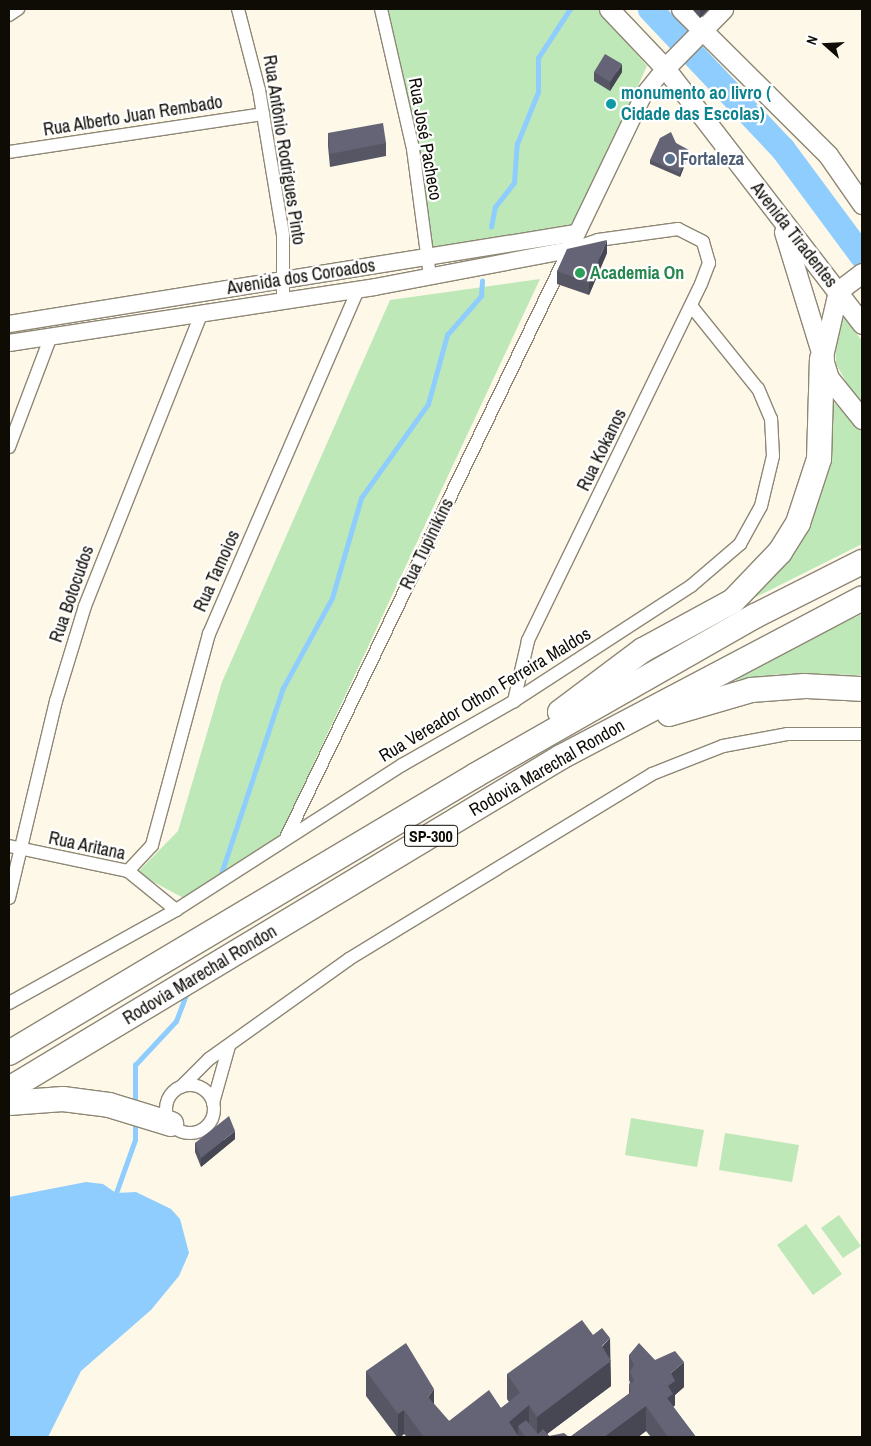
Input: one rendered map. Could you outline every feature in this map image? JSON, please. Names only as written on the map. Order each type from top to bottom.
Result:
[{"type":"highway","points":[[476,775],[643,650],[733,601],[780,552],[811,491],[819,458],[822,359]]},
{"type":"highway","name":"Rodovia Marechal Rondon","points":[[9,1053],[476,775],[755,616],[862,562]]},
{"type":"highway","name":"Rodovia Marechal Rondon","points":[[9,1089],[561,756],[862,598]]},
{"type":"highway","points":[[561,756],[698,703],[751,690],[805,686],[862,690]]},
{"type":"highway","points":[[9,1103],[63,1099],[109,1105],[171,1124]]},
{"type":"main road","name":"Avenida Tiradentes","points":[[609,9],[667,67],[777,215],[840,290],[862,324]]},
{"type":"main road","points":[[681,9],[701,32],[828,155],[862,179]]},
{"type":"main road","points":[[667,67],[723,9]]},
{"type":"main road","points":[[828,155],[862,204]]},
{"type":"main road","points":[[777,215],[806,294],[822,359],[840,396],[862,420]]},
{"type":"main road","points":[[822,359],[840,290],[862,272]]},
{"type":"street","points":[[9,15],[18,9]]},
{"type":"street","name":"Rua Antônio Rodrigues Pinto","points":[[238,9],[264,114],[283,235],[283,299]]},
{"type":"street","name":"Rua José Pacheco","points":[[381,9],[413,149],[430,276]]},
{"type":"street","points":[[568,250],[644,94],[667,67]]},
{"type":"street","name":"Rua Alberto Juan Rembado","points":[[9,152],[264,114]]},
{"type":"street","name":"Avenida dos Coroados","points":[[9,343],[283,299],[358,289],[568,250],[598,240],[678,229]]},
{"type":"street","name":"Rua Kokanos","points":[[514,701],[528,642],[692,307],[709,263],[703,242],[678,229]]},
{"type":"street","name":"Avenida dos Coroados","points":[[9,324],[282,277],[427,259],[576,233],[598,240]]},
{"type":"street","name":"Rua Tupinikins","points":[[286,838],[568,250]]},
{"type":"street","name":"Rua Tamoios","points":[[128,871],[152,845],[209,634],[358,289]]},
{"type":"street","name":"Rua Vereador Othon Ferreira Maldos","points":[[9,1003],[176,910],[286,838],[514,701],[691,586],[740,544],[761,506],[773,456],[771,418],[758,389],[692,307]]},
{"type":"street","name":"Rua Botocudos","points":[[9,898],[23,850],[56,701],[86,606],[202,312]]},
{"type":"street","points":[[9,447],[51,336]]},
{"type":"street","points":[[229,1046],[213,1103],[210,1121],[196,1132],[187,1133],[171,1124],[166,1107],[181,1087],[229,1046],[349,959],[652,774],[723,746],[795,733],[862,734]]},
{"type":"street","name":"Rua Aritana","points":[[9,846],[128,871],[176,910]]},
{"type":"street","points":[[181,1087],[202,1088],[213,1103]]},
{"type":"green space","points":[[388,9],[598,9],[647,66],[574,225],[430,249]]},
{"type":"green space","points":[[540,279],[280,835],[189,901],[137,873],[178,831],[222,682],[390,300]]},
{"type":"green space","points":[[842,314],[862,341],[862,410],[836,364],[835,338]]},
{"type":"green space","points":[[827,395],[862,432],[862,544],[734,608],[781,565]]},
{"type":"green space","points":[[862,614],[862,675],[780,674],[720,682]]},
{"type":"green space","points":[[631,1118],[704,1130],[697,1167],[625,1155]]},
{"type":"green space","points":[[725,1133],[799,1145],[792,1182],[719,1170]]},
{"type":"green space","points":[[839,1215],[861,1246],[843,1258],[821,1228]]},
{"type":"green space","points":[[806,1224],[842,1274],[813,1295],[777,1245]]},
{"type":"water","points":[[86,1182],[103,1184],[116,1193],[136,1192],[171,1209],[180,1219],[189,1253],[179,1276],[151,1310],[81,1371],[48,1437],[9,1437],[9,1197]]},
{"type":"building","points":[[605,54],[622,64],[610,82],[594,72]]},
{"type":"building","points":[[383,123],[386,143],[330,154],[328,133]]},
{"type":"building","name":"Fortaleza","points":[[671,132],[676,143],[689,150],[680,173],[650,160],[660,138]]},
{"type":"building","points":[[607,240],[589,283],[557,271],[567,249]]},
{"type":"building","points":[[229,1116],[235,1131],[201,1158],[195,1143]]},
{"type":"building","points":[[582,1320],[593,1335],[602,1328],[610,1338],[602,1346],[611,1361],[537,1417],[529,1405],[509,1422],[519,1437],[424,1437],[404,1410],[398,1414],[366,1371],[406,1343],[434,1389],[428,1397],[449,1421],[489,1390],[501,1408],[520,1393],[507,1374]]},
{"type":"building","points":[[639,1343],[655,1360],[675,1351],[684,1362],[671,1373],[675,1381],[668,1386],[673,1394],[667,1398],[696,1437],[668,1437],[646,1406],[604,1437],[570,1437],[631,1392],[629,1384],[634,1381],[630,1371],[634,1365],[629,1355]]},
{"type":"building","points":[[526,1420],[538,1434],[543,1429],[549,1436],[564,1433],[569,1437],[525,1437],[518,1426]]},
{"type":"waterway","points":[[491,227],[495,207],[514,183],[517,144],[538,92],[538,58],[570,9]]},
{"type":"waterway","points":[[650,9],[782,148],[862,256]]},
{"type":"waterway","points":[[220,877],[283,688],[332,598],[361,498],[428,404],[447,335],[481,296],[482,281]]},
{"type":"waterway","points":[[135,1105],[135,1065],[176,1021],[185,997]]},
{"type":"waterway","points":[[116,1193],[135,1140],[135,1120]]},
{"type":"place","name":"monumento ao livro ( Cidade das Escolas)","points":[[611,104]]},
{"type":"place","name":"Fortaleza","points":[[670,159]]},
{"type":"place","name":"Academia On","points":[[580,273]]}]
